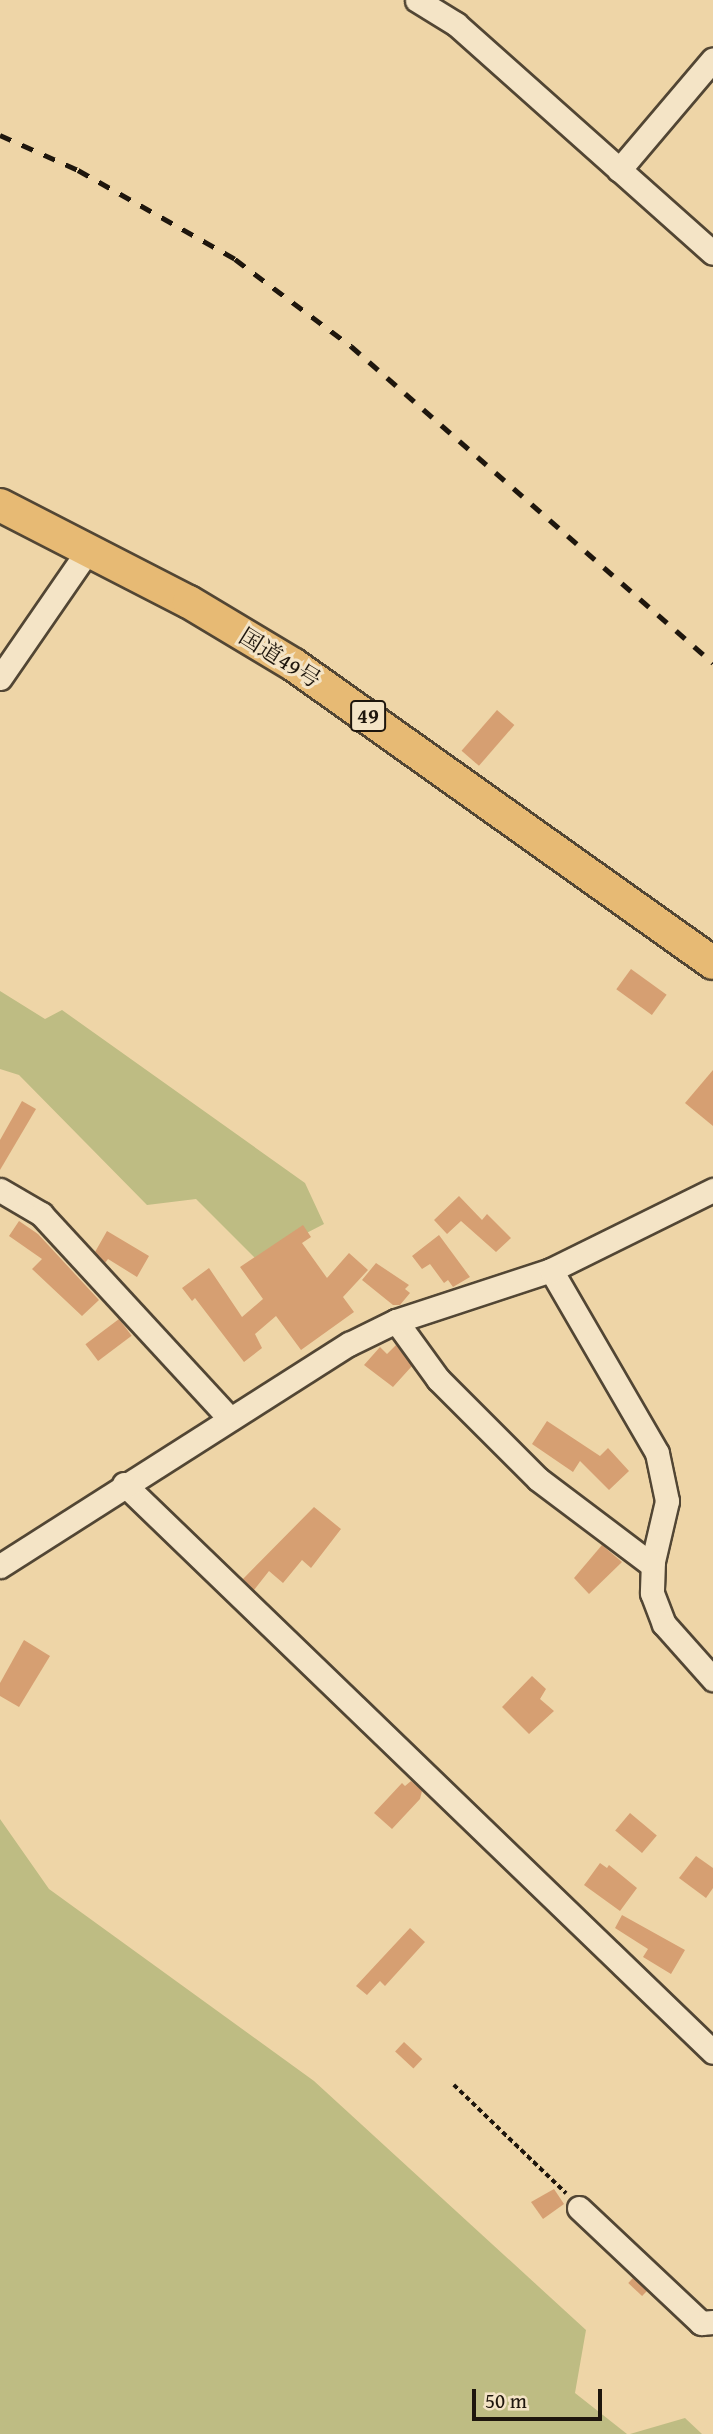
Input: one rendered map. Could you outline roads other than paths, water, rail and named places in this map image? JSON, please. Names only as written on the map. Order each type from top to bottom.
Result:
[{"type":"highway","name":"国道49号","points":[[0,505],[89,549],[294,665],[713,963]]},
{"type":"street","points":[[417,0],[456,23],[713,253]]},
{"type":"street","points":[[619,170],[713,59]]},
{"type":"street","points":[[0,678],[89,549]]},
{"type":"street","points":[[0,1190],[41,1214],[229,1418]]},
{"type":"street","points":[[0,1566],[124,1484],[349,1344],[396,1321],[551,1270],[713,1190]]},
{"type":"street","points":[[551,1270],[657,1453],[667,1501],[652,1565],[652,1593],[664,1624],[713,1679]]},
{"type":"street","points":[[396,1321],[438,1379],[538,1479],[652,1565]]},
{"type":"street","points":[[124,1484],[713,2052]]},
{"type":"street","points":[[579,2208],[701,2323],[713,2322]]},
{"type":"railway","points":[[0,135],[78,170],[235,259],[351,346],[713,663]]}]
